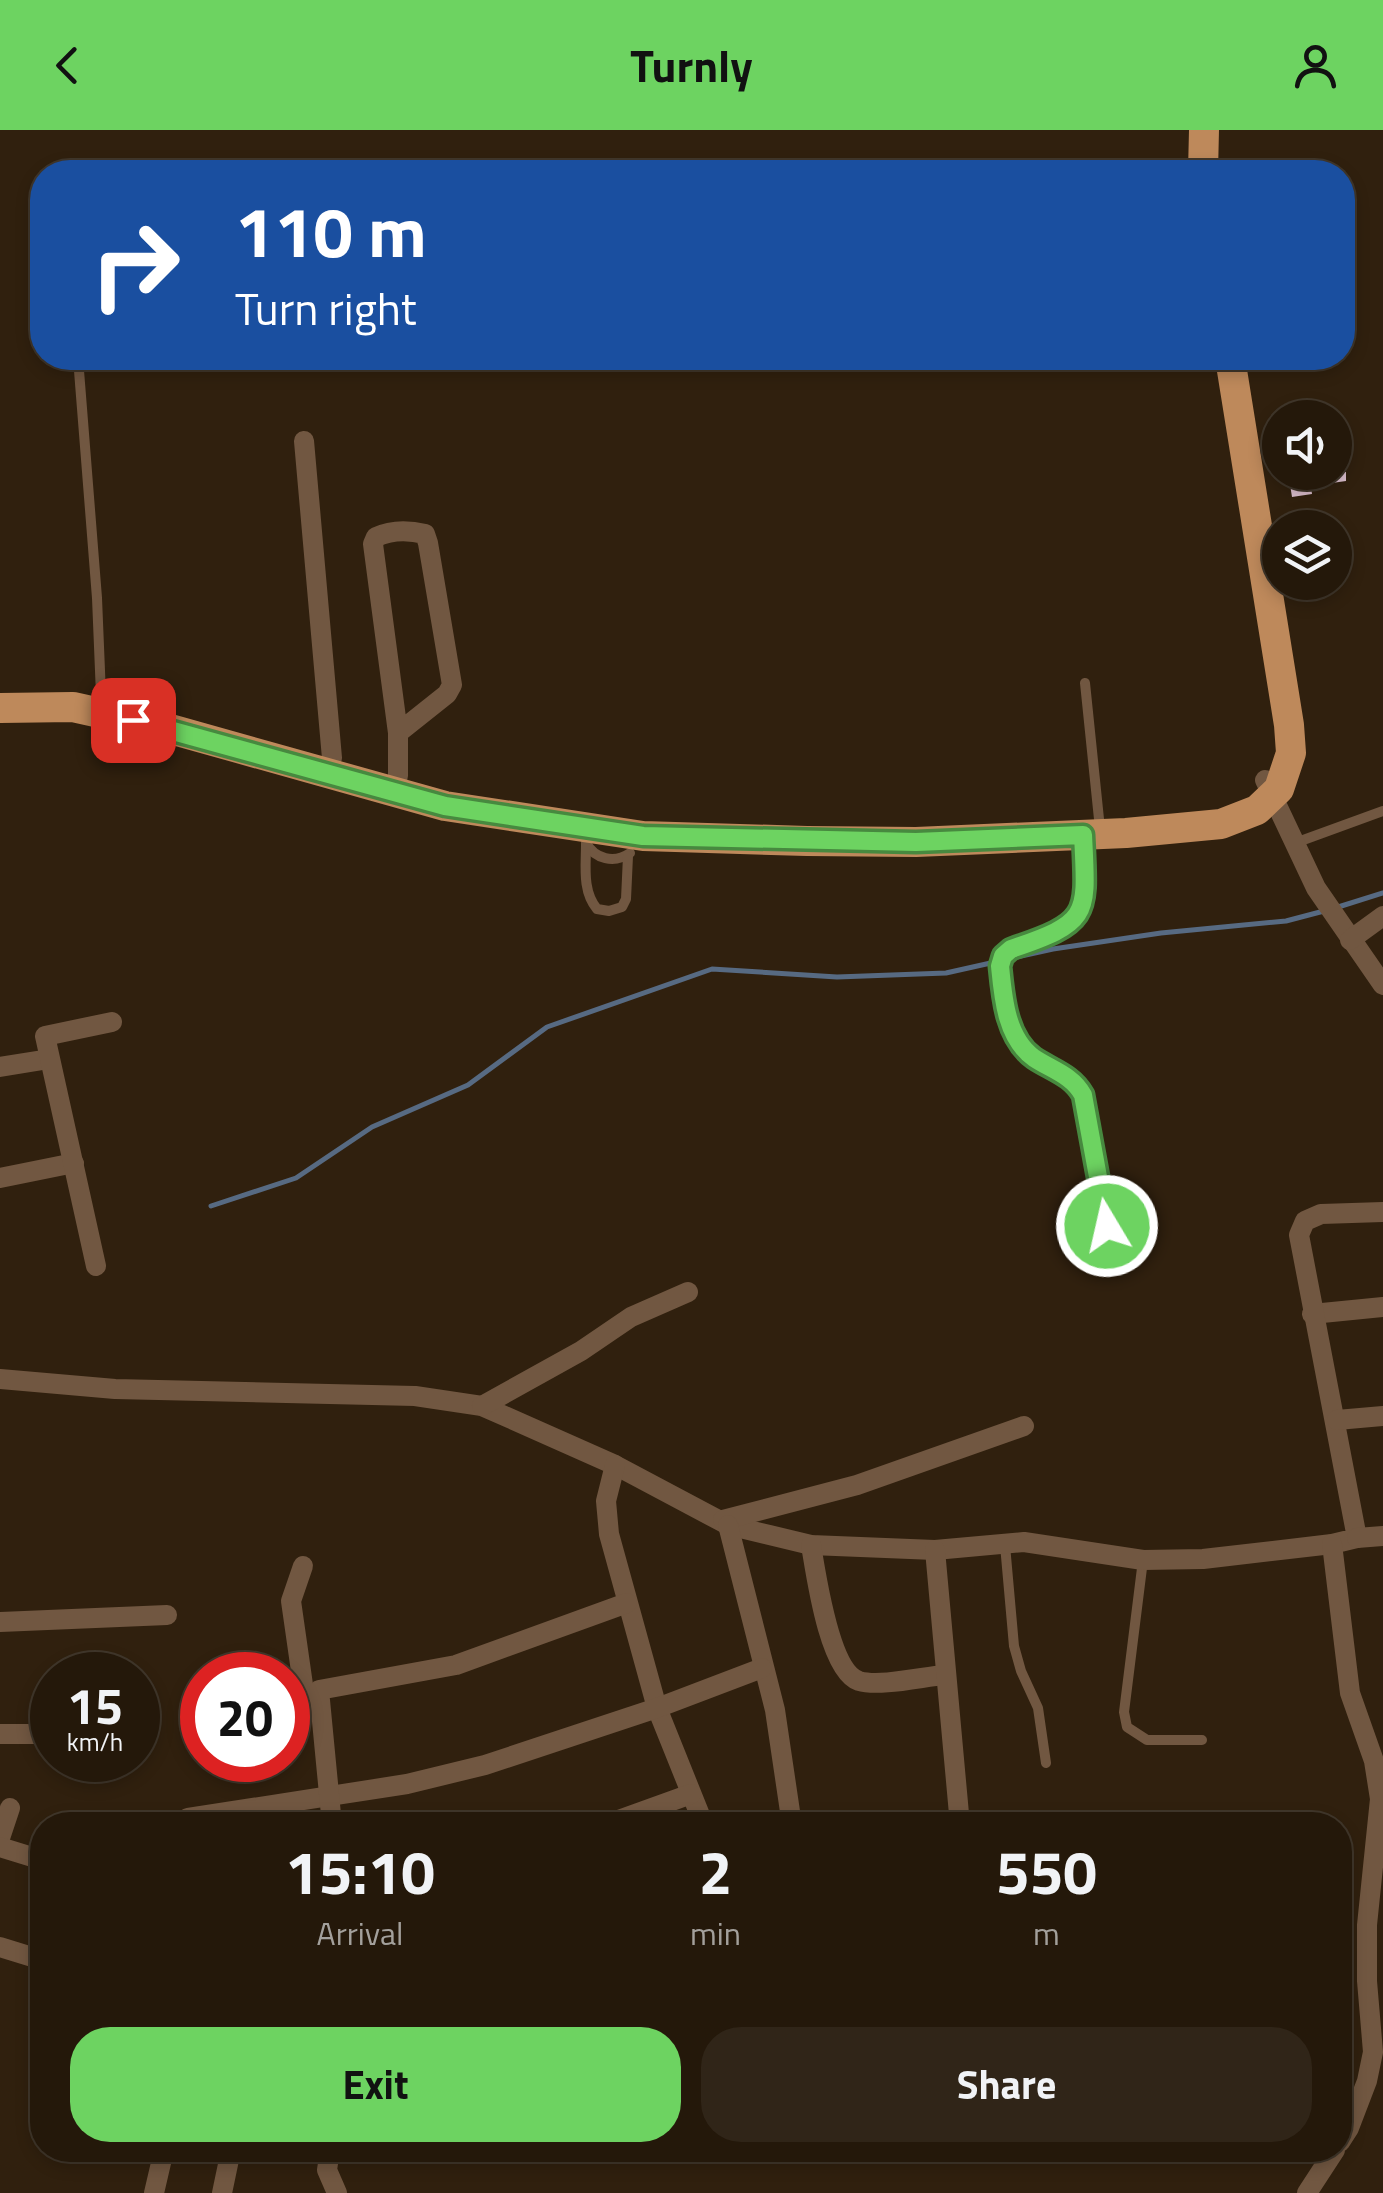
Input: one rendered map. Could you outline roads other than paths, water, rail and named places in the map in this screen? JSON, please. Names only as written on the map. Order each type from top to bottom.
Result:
[{"type":"main road","points":[[1187,160],[1188,130]]},
{"type":"main road","points":[[1203,160],[1204,130]]},
{"type":"main road","points":[[0,693],[88,692],[448,790],[645,820],[916,826],[1221,824],[1258,810],[1269,788],[1275,752],[1216,370]]},
{"type":"main road","points":[[1232,370],[1289,725],[1291,753],[1279,789],[1269,788]]},
{"type":"main road","points":[[0,708],[73,707],[163,727],[445,806],[633,846],[916,842],[1091,827]]},
{"type":"street","points":[[304,441],[332,758]]},
{"type":"street","points":[[398,733],[446,694],[452,684],[428,543],[425,534],[412,531],[384,533],[373,544],[398,733],[398,776]]},
{"type":"street","points":[[1269,788],[1316,888],[1383,985]]},
{"type":"street","points":[[1350,940],[1383,916]]},
{"type":"street","points":[[96,1266],[45,1036],[112,1022]]},
{"type":"street","points":[[0,1068],[49,1059]]},
{"type":"street","points":[[0,1178],[74,1163]]},
{"type":"street","points":[[1358,1538],[1299,1235],[1305,1222],[1322,1214],[1383,1212]]},
{"type":"street","points":[[482,1406],[582,1351],[631,1316],[688,1292]]},
{"type":"street","points":[[1312,1314],[1383,1307]]},
{"type":"street","points":[[0,1379],[114,1388],[416,1396],[482,1406],[616,1465],[726,1522],[811,1545],[935,1550],[1024,1542],[1143,1560],[1203,1558],[1383,1536]]},
{"type":"street","points":[[1337,1420],[1383,1416]]},
{"type":"street","points":[[726,1522],[858,1485],[1024,1426]]},
{"type":"street","points":[[616,1465],[606,1518],[657,1708],[699,1812]]},
{"type":"street","points":[[726,1522],[776,1710],[790,1812]]},
{"type":"street","points":[[1332,1544],[1350,1693],[1374,1761],[1380,1799],[1367,1924],[1373,2052],[1352,2123]]},
{"type":"street","points":[[811,1545],[822,1604],[846,1672],[856,1680],[870,1682],[944,1674]]},
{"type":"street","points":[[935,1550],[959,1812]]},
{"type":"street","points":[[298,1652],[291,1601],[304,1566]]},
{"type":"street","points":[[310,1691],[456,1665],[627,1603]]},
{"type":"street","points":[[0,1622],[166,1615]]},
{"type":"street","points":[[226,1812],[407,1784],[485,1766],[762,1668]]},
{"type":"street","points":[[310,1717],[331,1812]]},
{"type":"street","points":[[0,1734],[30,1734]]},
{"type":"street","points":[[641,1812],[692,1794]]},
{"type":"street","points":[[0,1838],[10,1808]]},
{"type":"street","points":[[0,1846],[30,1856]]},
{"type":"street","points":[[0,1946],[30,1956]]},
{"type":"street","points":[[154,2193],[161,2162]]},
{"type":"street","points":[[222,2193],[228,2162]]},
{"type":"street","points":[[320,2193],[328,2162]]},
{"type":"street","points":[[329,2162],[337,2193]]},
{"type":"street","points":[[1307,2193],[1327,2162]]},
{"type":"lane","points":[[79,370],[101,695]]},
{"type":"lane","points":[[1085,683],[1091,827],[1083,909],[1070,926],[1011,949],[1000,966],[1013,1035],[1034,1058],[1071,1079],[1083,1095],[1107,1226]]},
{"type":"lane","points":[[1295,843],[1383,811]]},
{"type":"lane","points":[[586,835],[586,882],[590,900],[597,909],[622,907],[626,900],[633,846]]},
{"type":"lane","points":[[1006,1544],[1014,1646],[1038,1708],[1046,1763]]},
{"type":"lane","points":[[1143,1560],[1124,1712],[1127,1727],[1147,1740],[1202,1740]]},
{"type":"waterway","points":[[1335,908],[1383,893]]},
{"type":"waterway","points":[[211,1206],[296,1178],[372,1127],[468,1085],[547,1027],[712,969],[837,977],[946,973],[1053,949],[1286,921],[1324,911]]}]
